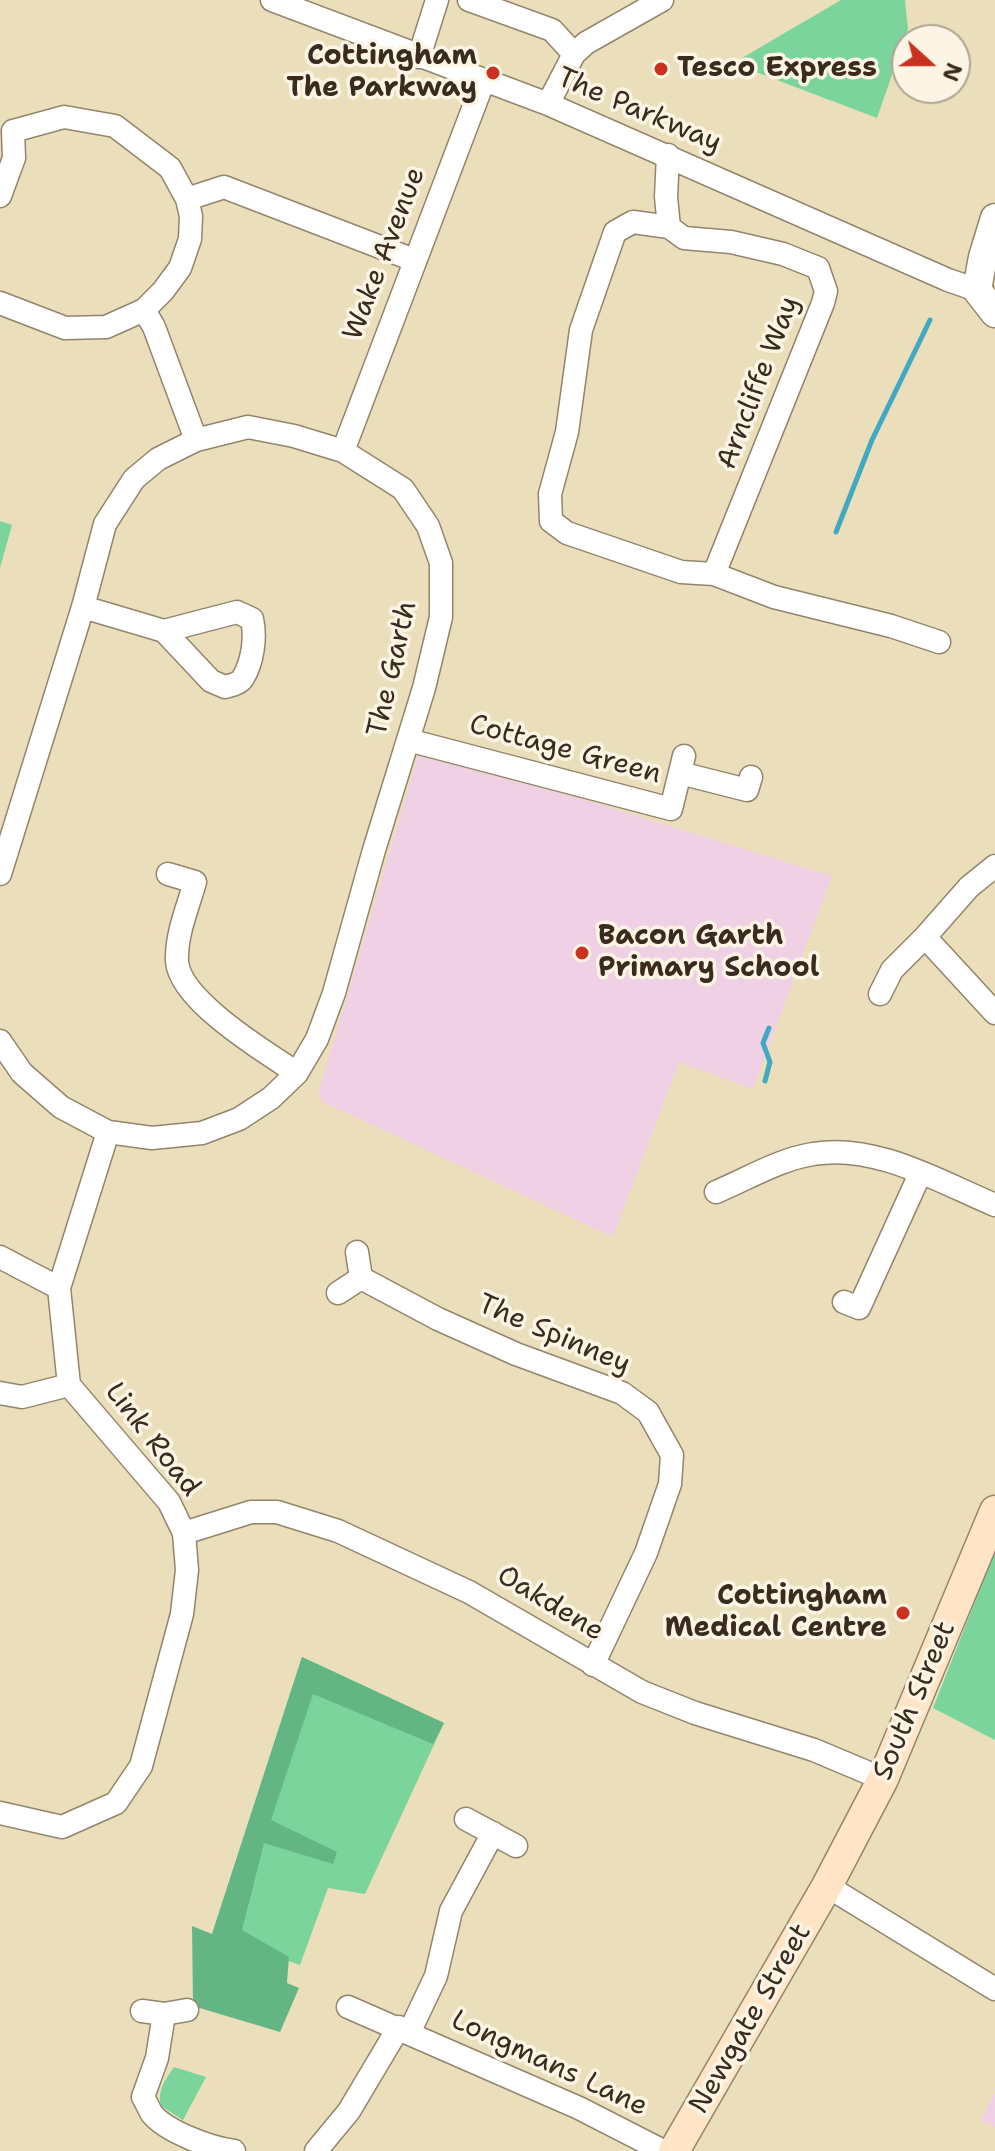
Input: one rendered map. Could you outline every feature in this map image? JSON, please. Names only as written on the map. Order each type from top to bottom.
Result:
[{"type":"main road","name":"South Street","points":[[827,1886],[883,1779],[995,1511]]},
{"type":"main road","name":"Newgate Street","points":[[674,2151],[827,1886]]},
{"type":"street","name":"The Parkway","points":[[272,0],[548,104],[977,290]]},
{"type":"street","points":[[419,57],[437,0]]},
{"type":"street","name":"The Parkway","points":[[469,0],[552,30],[574,54]]},
{"type":"street","points":[[548,104],[574,54],[586,43],[662,0]]},
{"type":"street","name":"Wake Avenue","points":[[343,451],[484,80]]},
{"type":"street","points":[[0,196],[14,158],[7,129],[64,117],[115,126],[170,168],[187,199],[191,216],[190,239],[180,268],[144,310],[106,327],[65,328],[0,303]]},
{"type":"street","points":[[668,155],[669,227]]},
{"type":"street","points":[[187,199],[224,187],[414,260]]},
{"type":"street","points":[[995,218],[977,290],[995,313]]},
{"type":"street","name":"Arncliffe Way","points":[[633,222],[669,227],[684,238],[731,242],[783,254],[818,268],[826,291],[781,414],[714,574],[681,572],[567,533],[551,521],[550,494],[567,432],[581,330],[615,232],[633,222]]},
{"type":"street","points":[[144,310],[154,327],[196,440]]},
{"type":"street","name":"The Garth","points":[[0,874],[3,851],[83,607],[105,524],[134,479],[158,459],[196,440],[248,427],[294,436],[343,451],[403,489],[428,526],[441,563],[441,617],[334,993],[317,1039],[297,1073],[271,1098],[239,1119],[202,1133],[152,1138],[108,1132],[61,1107],[22,1073],[0,1041]]},
{"type":"street","points":[[714,574],[774,597],[924,643]]},
{"type":"street","points":[[83,607],[164,631]]},
{"type":"street","name":"Cottage Green","points":[[408,740],[671,809],[682,764],[747,790],[751,777]]},
{"type":"street","points":[[880,994],[884,966],[925,937],[969,887],[995,866]]},
{"type":"street","points":[[168,874],[195,882],[178,943],[177,965],[184,982],[198,1001],[297,1073]]},
{"type":"street","points":[[925,937],[995,1013]]},
{"type":"street","name":"Link Road","points":[[0,1813],[62,1827],[116,1803],[141,1766],[182,1614],[187,1570],[184,1533],[169,1502],[69,1385],[59,1288],[108,1132]]},
{"type":"street","points":[[716,1192],[741,1192],[812,1154],[843,1151],[882,1159],[995,1205]]},
{"type":"street","points":[[844,1302],[859,1308],[920,1174]]},
{"type":"street","points":[[338,1293],[361,1278],[357,1252]]},
{"type":"street","points":[[0,1257],[59,1288]]},
{"type":"street","name":"The Spinney","points":[[361,1278],[477,1336],[622,1393],[648,1412],[672,1455],[670,1484],[646,1553],[593,1665]]},
{"type":"street","points":[[0,1393],[22,1397],[69,1385]]},
{"type":"street","name":"Oakdene","points":[[184,1533],[251,1512],[277,1512],[338,1531],[469,1592],[593,1665],[655,1697],[695,1713],[814,1750],[883,1779]]},
{"type":"street","points":[[466,1819],[516,1846]]},
{"type":"street","name":"Longmans Lane","points":[[316,2151],[349,2111],[436,1976],[451,1911],[493,1833]]},
{"type":"street","points":[[827,1886],[995,1989]]},
{"type":"street","name":"Longmans Lane","points":[[348,2007],[579,2108],[663,2151]]},
{"type":"street","points":[[187,2010],[153,2012],[157,2058],[143,2097],[154,2116],[190,2138],[214,2148],[234,2151]]},
{"type":"shaded area","name":"Bacon Garth Primary School","points":[[418,756],[585,800],[832,876],[753,1089],[679,1062],[613,1237],[323,1102],[318,1095]]},
{"type":"shaded area","points":[[995,2093],[995,2127],[981,2120]]},
{"type":"green space","points":[[841,0],[905,0],[907,24],[891,24],[891,78],[877,118],[748,69],[742,58]]},
{"type":"green space","points":[[0,521],[12,525],[0,568]]},
{"type":"green space","points":[[995,1551],[995,1740],[933,1708]]},
{"type":"green space","points":[[302,1657],[444,1723],[365,1894],[328,1888],[300,1965],[212,1934]]},
{"type":"green space","points":[[302,1657],[444,1723],[433,1744],[313,1694],[271,1820],[337,1852],[333,1864],[264,1843],[242,1930],[289,1957],[287,1983],[299,1988],[280,2032],[193,2006],[192,1926],[212,1934]]},
{"type":"green space","points":[[174,2067],[206,2077],[183,2120],[161,2106],[160,2101],[163,2086]]},
{"type":"waterway","points":[[836,532],[872,440],[930,320]]},
{"type":"waterway","points":[[765,1081],[770,1062],[763,1043],[769,1028]]},
{"type":"place","name":"Tesco Express","points":[[661,69]]},
{"type":"place","name":"Cottingham The Parkway","points":[[493,73]]},
{"type":"place","name":"Bacon Garth Primary School","points":[[582,953]]},
{"type":"place","name":"Cottingham Medical Centre","points":[[903,1613]]}]
